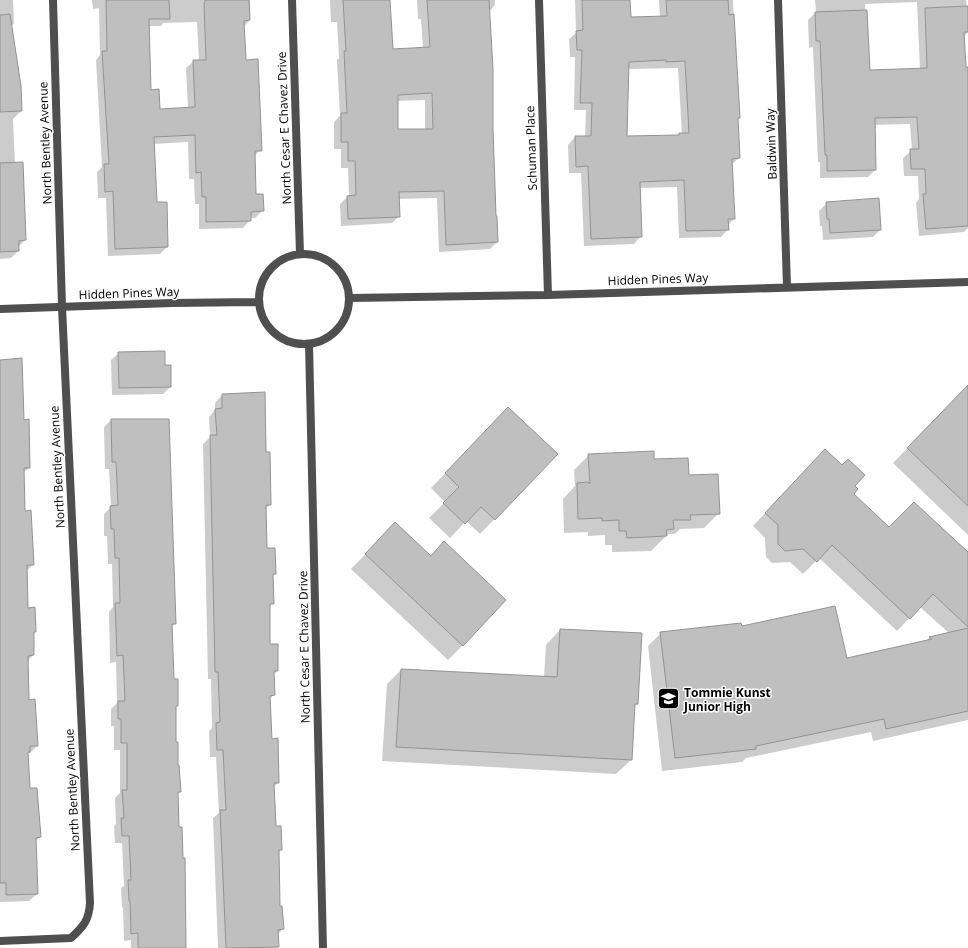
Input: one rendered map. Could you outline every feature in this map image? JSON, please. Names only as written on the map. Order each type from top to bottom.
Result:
[{"type":"street","name":"North Bentley Avenue","points":[[0,941],[71,938],[80,930],[89,915],[90,903],[62,307],[53,0]]},
{"type":"street","name":"North Cesar E Chavez Drive","points":[[292,0],[300,254]]},
{"type":"street","name":"Schuman Place","points":[[538,0],[548,295]]},
{"type":"street","name":"Baldwin Way","points":[[778,0],[787,287]]},
{"type":"street","points":[[300,254],[315,255],[328,261],[334,266],[347,284],[350,298],[348,311],[342,324],[334,334],[322,341],[309,344],[296,344],[285,341],[275,334],[266,325],[261,314],[259,302],[260,288],[265,275],[275,265],[287,258],[300,254]]},
{"type":"street","name":"Hidden Pines Way","points":[[350,298],[548,295],[968,282]]},
{"type":"street","name":"Hidden Pines Way","points":[[0,309],[172,303],[259,302]]},
{"type":"street","name":"North Cesar E Chavez Drive","points":[[309,344],[324,948]]},
{"type":"building","points":[[106,0],[169,0],[170,19],[149,19],[151,90],[159,89],[160,109],[195,107],[193,60],[206,60],[205,0],[249,0],[250,20],[244,21],[246,60],[258,59],[262,151],[255,151],[256,194],[263,194],[264,211],[251,212],[251,221],[206,222],[206,197],[202,197],[201,172],[196,173],[195,135],[154,137],[157,202],[167,202],[168,247],[115,249],[113,191],[105,192],[104,164],[109,164],[102,51],[107,51]]},
{"type":"building","points":[[343,0],[390,0],[393,49],[430,47],[427,0],[489,0],[493,69],[493,128],[498,242],[446,245],[444,191],[399,192],[400,217],[348,219],[347,196],[356,195],[355,161],[348,161],[348,142],[341,142],[341,113],[347,113],[344,51],[346,51]],"holes":[[[432,93],[433,129],[398,129],[398,95]]]},
{"type":"building","points":[[582,0],[630,0],[631,17],[667,16],[666,0],[728,0],[729,15],[734,14],[740,118],[738,118],[740,158],[732,159],[735,219],[728,219],[729,230],[686,231],[684,180],[640,182],[642,237],[591,239],[588,166],[576,167],[575,136],[591,136],[592,103],[580,103],[582,50],[577,50],[576,31],[583,30]],"holes":[[[666,60],[666,62],[685,61],[689,133],[679,133],[679,135],[627,136],[629,62]]]},
{"type":"building","points":[[968,6],[968,32],[964,32],[966,67],[968,67],[968,226],[926,229],[923,194],[926,194],[925,169],[911,169],[910,149],[919,149],[917,117],[875,118],[876,170],[827,171],[820,41],[816,41],[815,12],[867,10],[870,70],[927,68],[925,8]]},
{"type":"building","points":[[10,14],[21,86],[22,111],[0,112],[0,15]]},
{"type":"building","points":[[23,162],[26,240],[19,241],[19,251],[0,252],[0,163]]},
{"type":"building","points":[[879,198],[881,230],[830,233],[826,202]]},
{"type":"building","points":[[165,351],[165,365],[171,365],[171,387],[119,388],[118,352]]},
{"type":"building","points":[[22,358],[24,420],[29,419],[30,468],[24,468],[25,511],[31,510],[34,565],[27,565],[28,608],[35,607],[36,632],[34,632],[34,655],[28,656],[29,700],[35,699],[38,746],[30,746],[30,752],[28,752],[30,788],[37,788],[41,837],[36,838],[38,894],[6,895],[6,883],[0,883],[0,360]]},
{"type":"building","points":[[968,385],[968,506],[907,448]]},
{"type":"building","points":[[265,392],[266,452],[270,452],[271,505],[266,505],[267,548],[275,548],[276,574],[273,574],[274,604],[270,604],[270,644],[278,644],[278,671],[274,671],[275,695],[270,696],[272,739],[278,738],[279,783],[274,783],[276,826],[281,826],[282,850],[279,850],[280,906],[282,906],[284,929],[278,930],[279,947],[226,948],[220,810],[226,810],[223,750],[217,750],[216,723],[220,722],[218,672],[215,672],[210,435],[217,435],[215,409],[222,408],[222,394]]},
{"type":"building","points":[[508,407],[558,454],[495,520],[481,507],[465,524],[443,503],[459,487],[445,473]]},
{"type":"building","points":[[111,419],[169,419],[176,624],[172,624],[174,679],[178,679],[176,742],[178,742],[178,765],[181,792],[178,792],[179,827],[182,827],[183,858],[185,858],[186,948],[138,948],[138,933],[131,934],[128,880],[131,880],[129,836],[122,836],[121,818],[124,818],[122,790],[127,790],[127,743],[121,743],[121,719],[118,719],[118,701],[125,701],[123,655],[117,656],[115,603],[120,603],[119,558],[115,558],[114,529],[111,529],[110,506],[118,505],[116,462],[112,462]]},
{"type":"building","points":[[825,449],[842,465],[848,459],[865,475],[855,486],[858,489],[854,494],[889,527],[914,502],[968,552],[968,627],[933,594],[910,619],[832,545],[817,562],[803,549],[785,551],[778,544],[778,525],[765,513]]},
{"type":"building","points":[[654,451],[654,459],[688,458],[689,475],[718,474],[720,514],[690,515],[691,520],[673,520],[674,529],[666,530],[667,536],[627,538],[626,531],[619,531],[619,520],[602,521],[602,518],[578,519],[577,483],[588,482],[590,484],[588,454]]},
{"type":"building","points":[[395,522],[431,556],[444,541],[506,600],[463,646],[365,554]]},
{"type":"building","points":[[835,606],[847,658],[932,639],[929,637],[968,628],[968,711],[886,729],[884,719],[756,746],[756,749],[675,758],[660,632],[741,623],[742,626]]},
{"type":"building","points":[[560,629],[642,633],[638,704],[635,704],[632,760],[396,747],[401,669],[557,677]]},
{"type":"place","name":"Tommie Kunst Junior High","points":[[669,699]]}]
